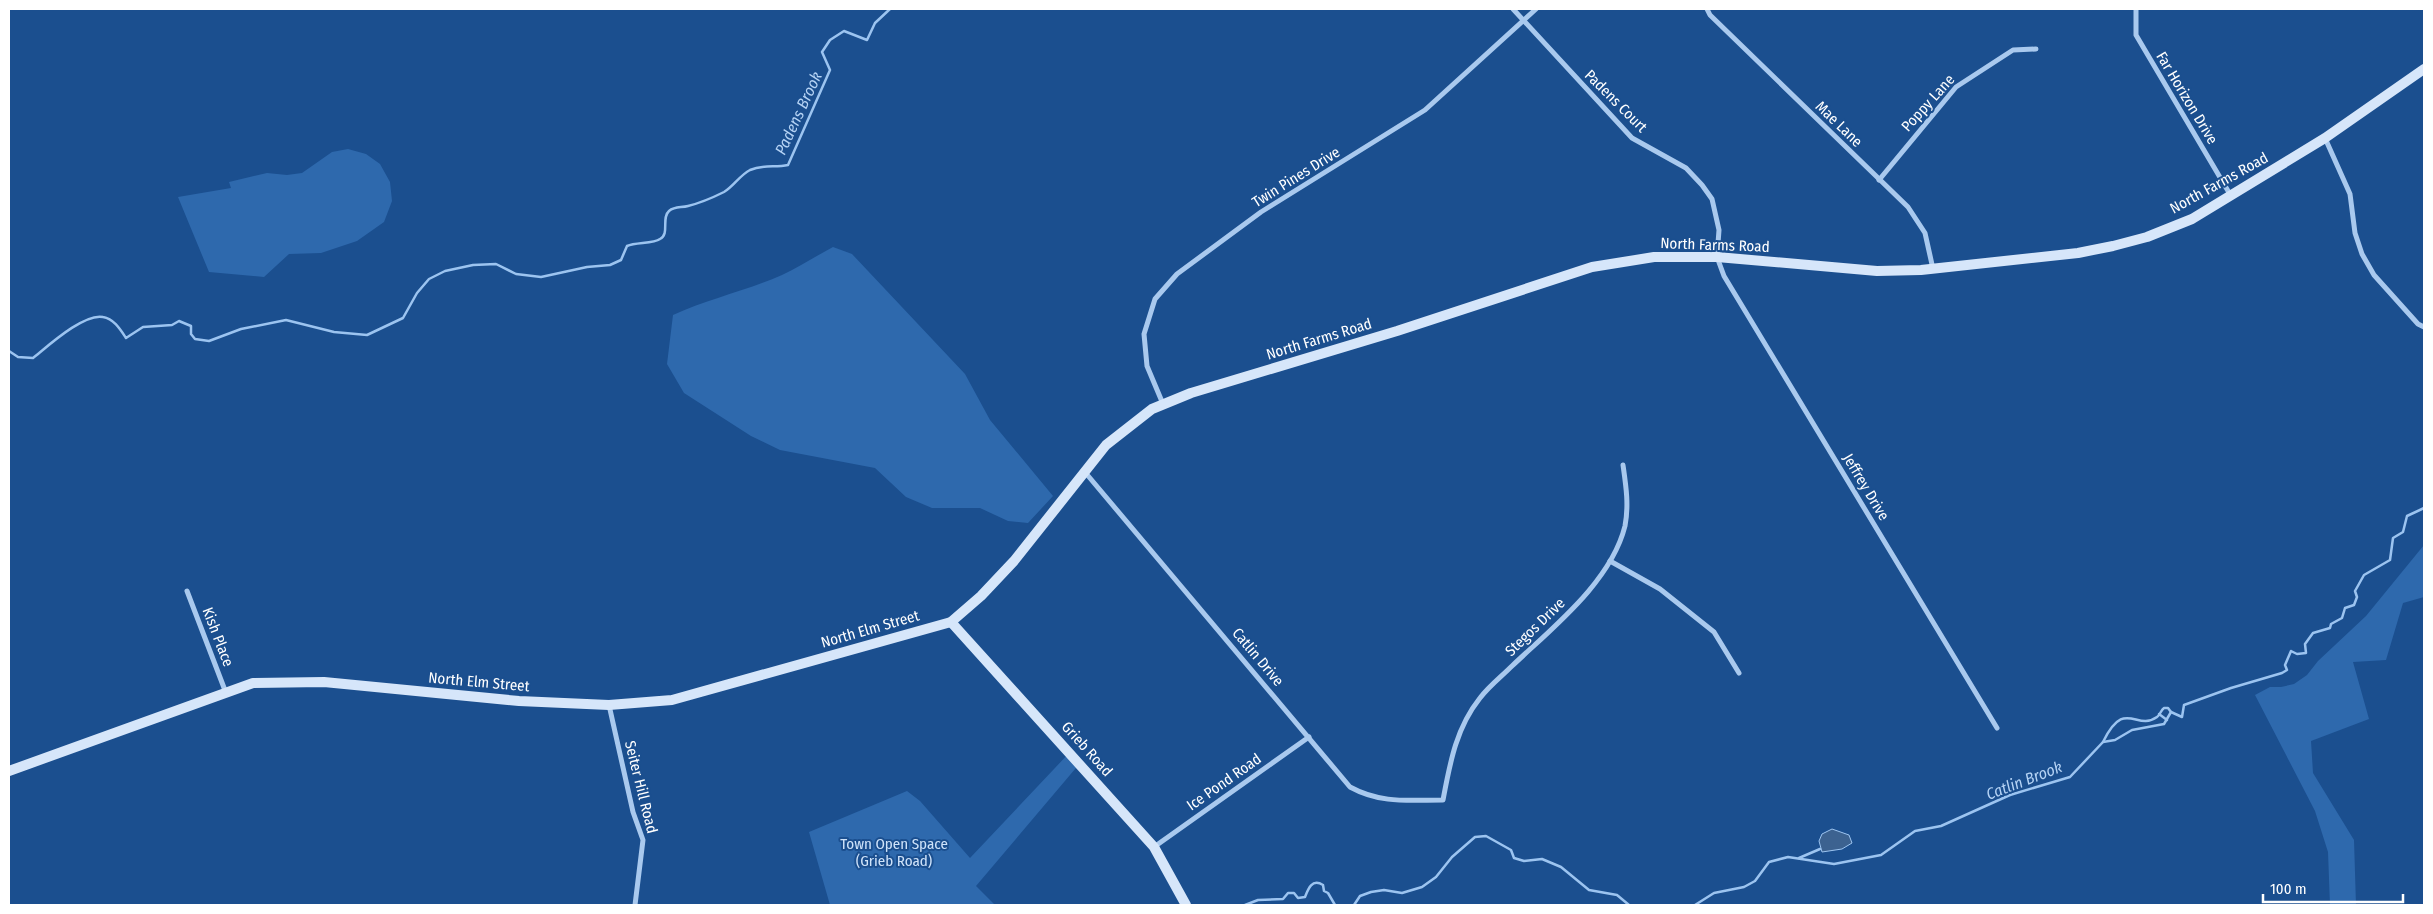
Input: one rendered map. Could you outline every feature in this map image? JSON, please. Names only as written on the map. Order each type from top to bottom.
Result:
[{"type":"main road","name":"North Farms Road","points":[[951,622],[981,596],[1014,561],[1106,445],[1152,409],[1191,393],[1388,333],[1592,267],[1654,257],[1717,257],[1876,271],[1933,269],[2078,253],[2113,246],[2147,237],[2192,219],[2325,138],[2424,69]]},
{"type":"main road","name":"North Elm Street","points":[[9,771],[254,683],[324,682],[519,701],[609,705],[672,700],[951,622]]},
{"type":"main road","name":"Grieb Road","points":[[951,622],[1154,847],[1186,905]]},
{"type":"street","name":"Padens Court","points":[[1513,9],[1632,138],[1686,168],[1702,185],[1712,199],[1719,230],[1717,257]]},
{"type":"street","name":"Twin Pines Drive","points":[[1163,404],[1147,366],[1144,334],[1155,299],[1177,274],[1261,212],[1425,110],[1536,9]]},
{"type":"street","name":"Mae Lane","points":[[1707,9],[1710,15],[1756,62],[1908,207],[1925,233],[1933,269]]},
{"type":"street","name":"Far Horizon Drive","points":[[2136,9],[2136,35],[2231,196]]},
{"type":"street","name":"Poppy Lane","points":[[1879,180],[1956,87],[2012,50],[2036,49]]},
{"type":"street","points":[[2325,138],[2350,194],[2355,233],[2362,254],[2374,275],[2418,324],[2424,327]]},
{"type":"street","name":"Jeffrey Drive","points":[[1717,257],[1724,276],[1997,728]]},
{"type":"street","name":"Stegos Drive","points":[[1443,800],[1451,757],[1459,734],[1480,697],[1568,614],[1610,561],[1624,526],[1628,499],[1624,465]]},
{"type":"street","name":"Catlin Drive","points":[[1084,471],[1350,787],[1367,796],[1390,800],[1443,800]]},
{"type":"street","points":[[1610,561],[1660,589],[1714,632],[1739,673]]},
{"type":"street","name":"Kish Place","points":[[187,591],[226,693]]},
{"type":"street","name":"Seiter Hill Road","points":[[609,705],[633,812],[642,840],[634,905]]},
{"type":"street","name":"Ice Pond Road","points":[[1154,847],[1309,737]]},
{"type":"green space","points":[[348,149],[366,154],[380,164],[390,182],[392,201],[384,222],[357,241],[321,253],[289,254],[264,277],[209,272],[178,197],[231,188],[229,182],[267,173],[287,175],[302,173],[332,152]]},
{"type":"green space","points":[[833,247],[852,254],[965,374],[990,420],[1053,496],[1028,523],[1008,521],[980,508],[932,508],[906,497],[875,468],[780,450],[751,436],[684,393],[667,364],[673,315],[782,275]]},
{"type":"green space","points":[[2424,545],[2424,597],[2403,603],[2386,660],[2353,662],[2369,719],[2311,741],[2313,773],[2354,840],[2356,905],[2330,905],[2328,852],[2315,811],[2255,695],[2270,687],[2294,684],[2307,675],[2318,661],[2366,616]]},
{"type":"green space","name":"Town Open Space (Grieb Road)","points":[[1071,751],[1081,762],[976,886],[995,905],[830,905],[809,832],[907,791],[920,801],[970,858]]},
{"type":"shaded area","points":[[1832,829],[1849,835],[1852,843],[1842,849],[1822,852],[1819,841],[1822,834]]},
{"type":"waterway","name":"Padens Brook","points":[[9,351],[18,357],[33,358],[76,325],[95,317],[103,317],[110,320],[126,338],[143,327],[172,325],[179,321],[191,326],[191,334],[195,339],[209,341],[241,329],[286,320],[334,332],[367,335],[403,318],[417,293],[429,279],[445,271],[473,265],[496,264],[516,274],[541,277],[587,267],[610,265],[621,260],[627,246],[653,242],[663,237],[667,214],[671,209],[685,207],[724,192],[750,170],[760,167],[788,165],[830,70],[822,52],[830,40],[844,31],[867,40],[875,23],[890,9]]},
{"type":"waterway","name":"Catlin Brook","points":[[1695,905],[1714,893],[1744,887],[1755,881],[1769,862],[1788,857],[1834,864],[1881,855],[1915,831],[1941,826],[2010,795],[2070,777],[2103,742],[2115,740],[2132,730],[2164,724],[2171,712],[2182,717],[2184,705],[2231,688],[2282,673],[2287,670],[2285,665],[2291,651],[2297,654],[2306,653],[2305,644],[2313,633],[2330,628],[2331,624],[2342,618],[2345,608],[2354,605],[2357,597],[2355,591],[2364,575],[2390,560],[2393,538],[2403,532],[2407,516],[2424,508]]},
{"type":"waterway","points":[[2103,742],[2111,729],[2118,721],[2124,718],[2150,721],[2158,716],[2164,708],[2168,708],[2171,712]]},
{"type":"waterway","points":[[2159,714],[2167,720]]},
{"type":"waterway","name":"Catlin Brook","points":[[1354,905],[1360,896],[1371,892],[1384,890],[1402,893],[1422,887],[1436,877],[1452,857],[1475,837],[1486,836],[1511,850],[1514,858],[1524,861],[1542,859],[1561,867],[1589,890],[1617,895],[1629,905]]},
{"type":"waterway","points":[[1799,858],[1820,849]]},
{"type":"waterway","name":"Catlin Brook","points":[[1245,905],[1258,900],[1283,899],[1288,893],[1294,893],[1298,898],[1305,897],[1311,885],[1316,883],[1323,885],[1324,891],[1328,893],[1335,905]]}]
